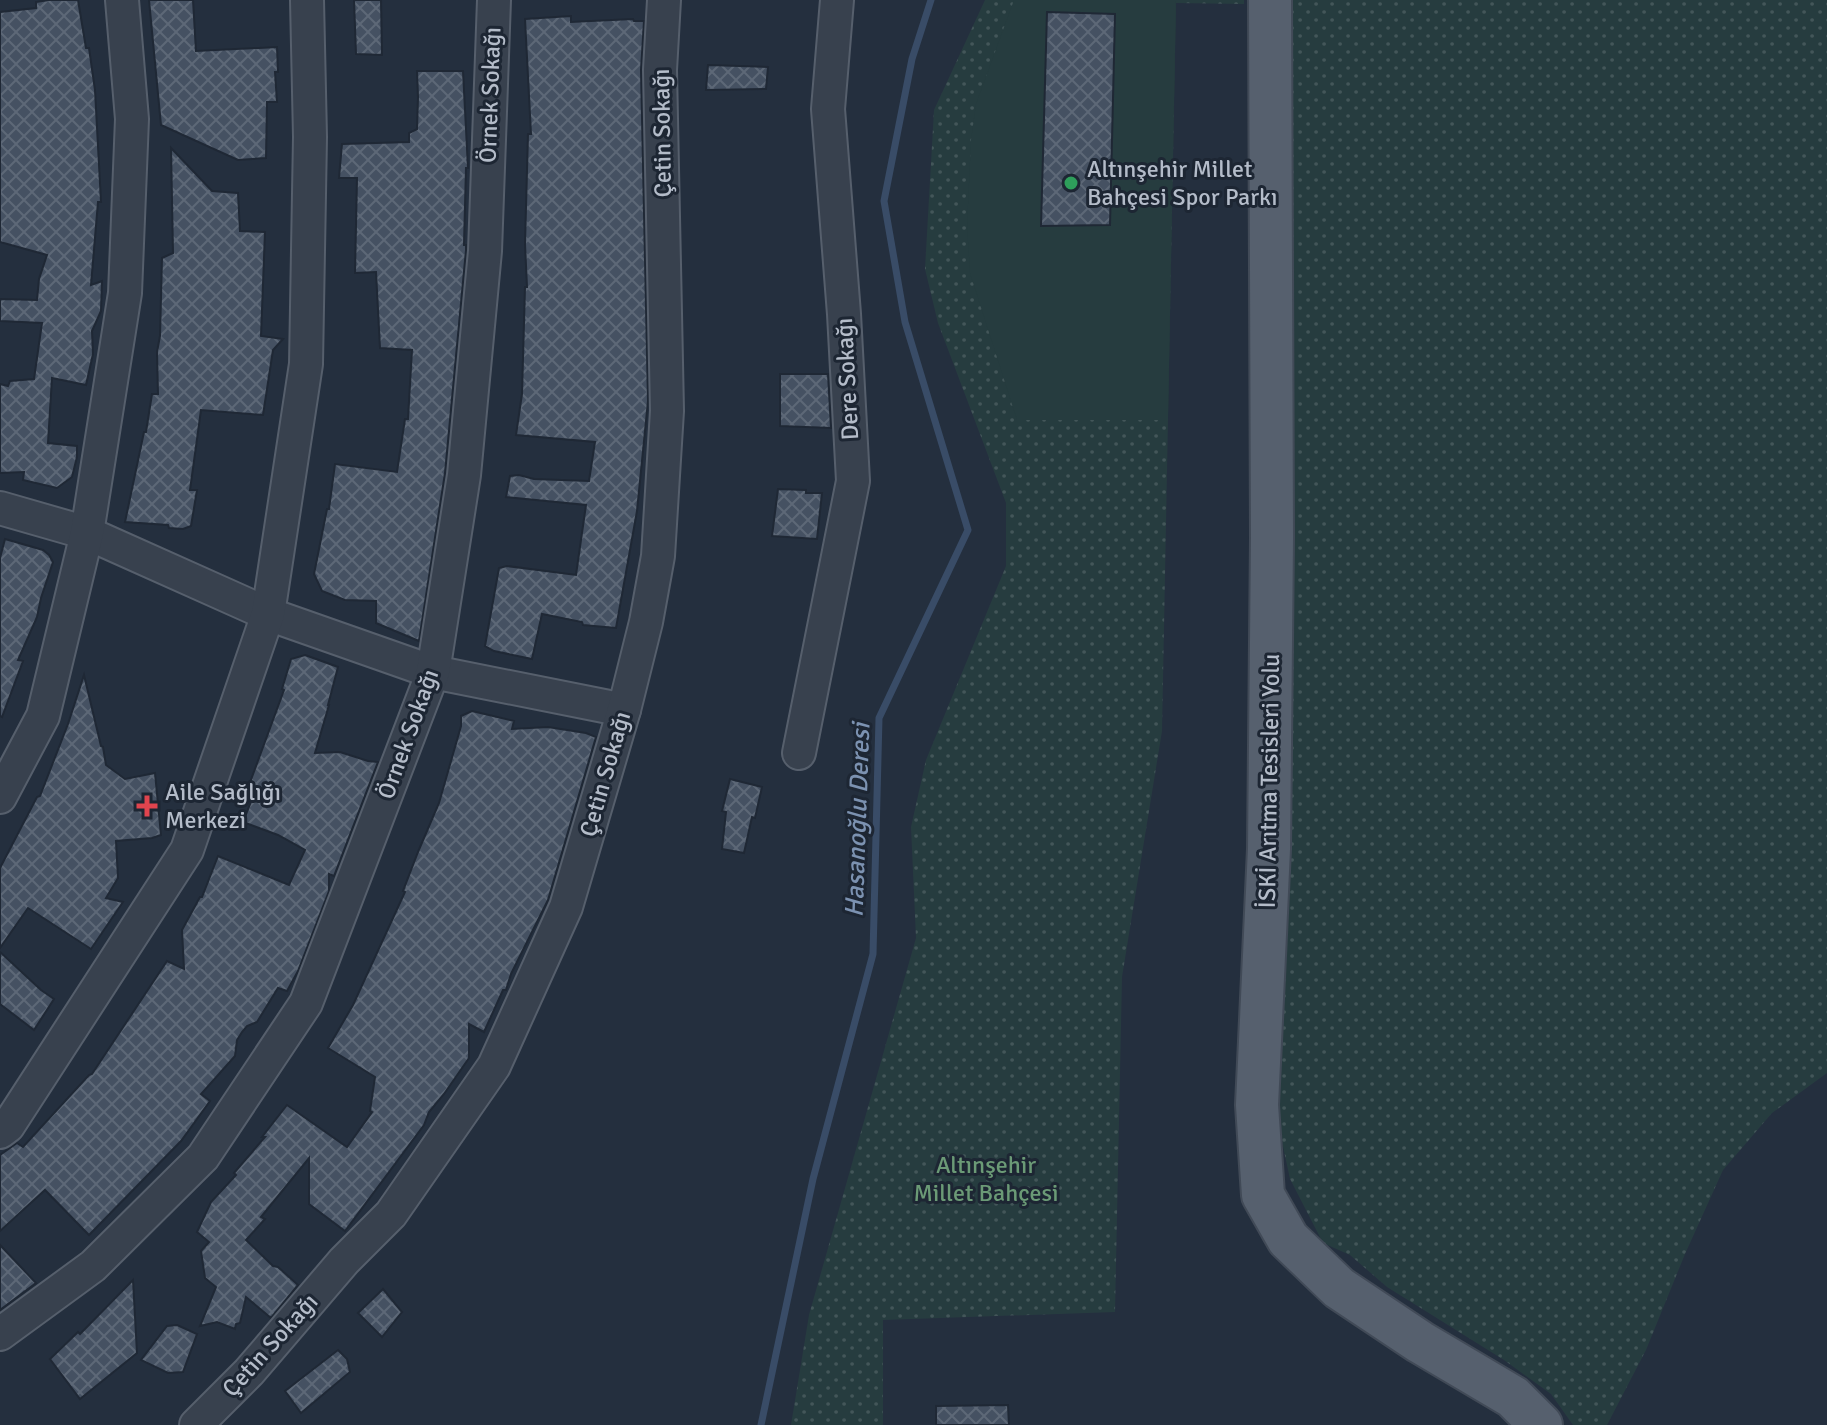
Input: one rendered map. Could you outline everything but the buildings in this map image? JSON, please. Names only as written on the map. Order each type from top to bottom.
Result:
[{"type":"main road","name":"İSKİ Arıtma Tesisleri Yolu","points":[[1270,0],[1270,787],[1257,1105],[1263,1195],[1288,1239],[1339,1288],[1420,1342],[1513,1397],[1541,1425]]},
{"type":"street","points":[[0,797],[43,716],[87,533],[125,293],[132,119],[122,0]]},
{"type":"street","points":[[0,1132],[8,1126],[187,850],[268,614],[306,364],[310,137],[307,0]]},
{"type":"street","name":"Örnek Sokağı","points":[[0,1334],[93,1266],[203,1157],[306,1003],[433,672],[464,475],[482,281],[494,0]]},
{"type":"street","name":"Çetin Sokağı","points":[[196,1425],[249,1372],[344,1261],[391,1214],[494,1066],[566,907],[624,710],[646,622],[658,556],[667,411],[660,70],[664,0]]},
{"type":"street","name":"Dere Sokağı","points":[[799,753],[853,481],[828,109],[837,0]]},
{"type":"street","points":[[0,508],[87,533],[268,614],[433,672],[624,710]]},
{"type":"green space","name":"Altınşehir Millet Bahçesi","points":[[985,0],[1244,0],[1244,4],[1176,3],[1162,731],[1122,977],[1115,1312],[883,1320],[883,1425],[791,1425],[809,1315],[916,938],[911,827],[926,760],[1006,566],[1006,503],[938,323],[925,269],[934,110]]},
{"type":"green space","name":"Altınşehir Millet Bahçesi Spor Parkı","points":[[1014,0],[1176,0],[1168,420],[1017,420],[970,273],[967,226],[976,104]]},
{"type":"green space","points":[[1287,0],[1827,0],[1827,1073],[1772,1113],[1723,1170],[1646,1350],[1607,1425],[1573,1425],[1551,1394],[1504,1360],[1387,1287],[1350,1255],[1323,1243],[1290,1179],[1279,1128],[1278,1067]]},
{"type":"waterway","name":"Hasanoğlu Deresi","points":[[761,1425],[813,1179],[873,954],[879,718],[968,530],[905,322],[884,201],[912,59],[931,0]]},
{"type":"place","name":"Altınşehir Millet Bahçesi Spor Parkı","points":[[1071,183]]},
{"type":"place","name":"Aile Sağlığı Merkezi","points":[[147,806]]}]
